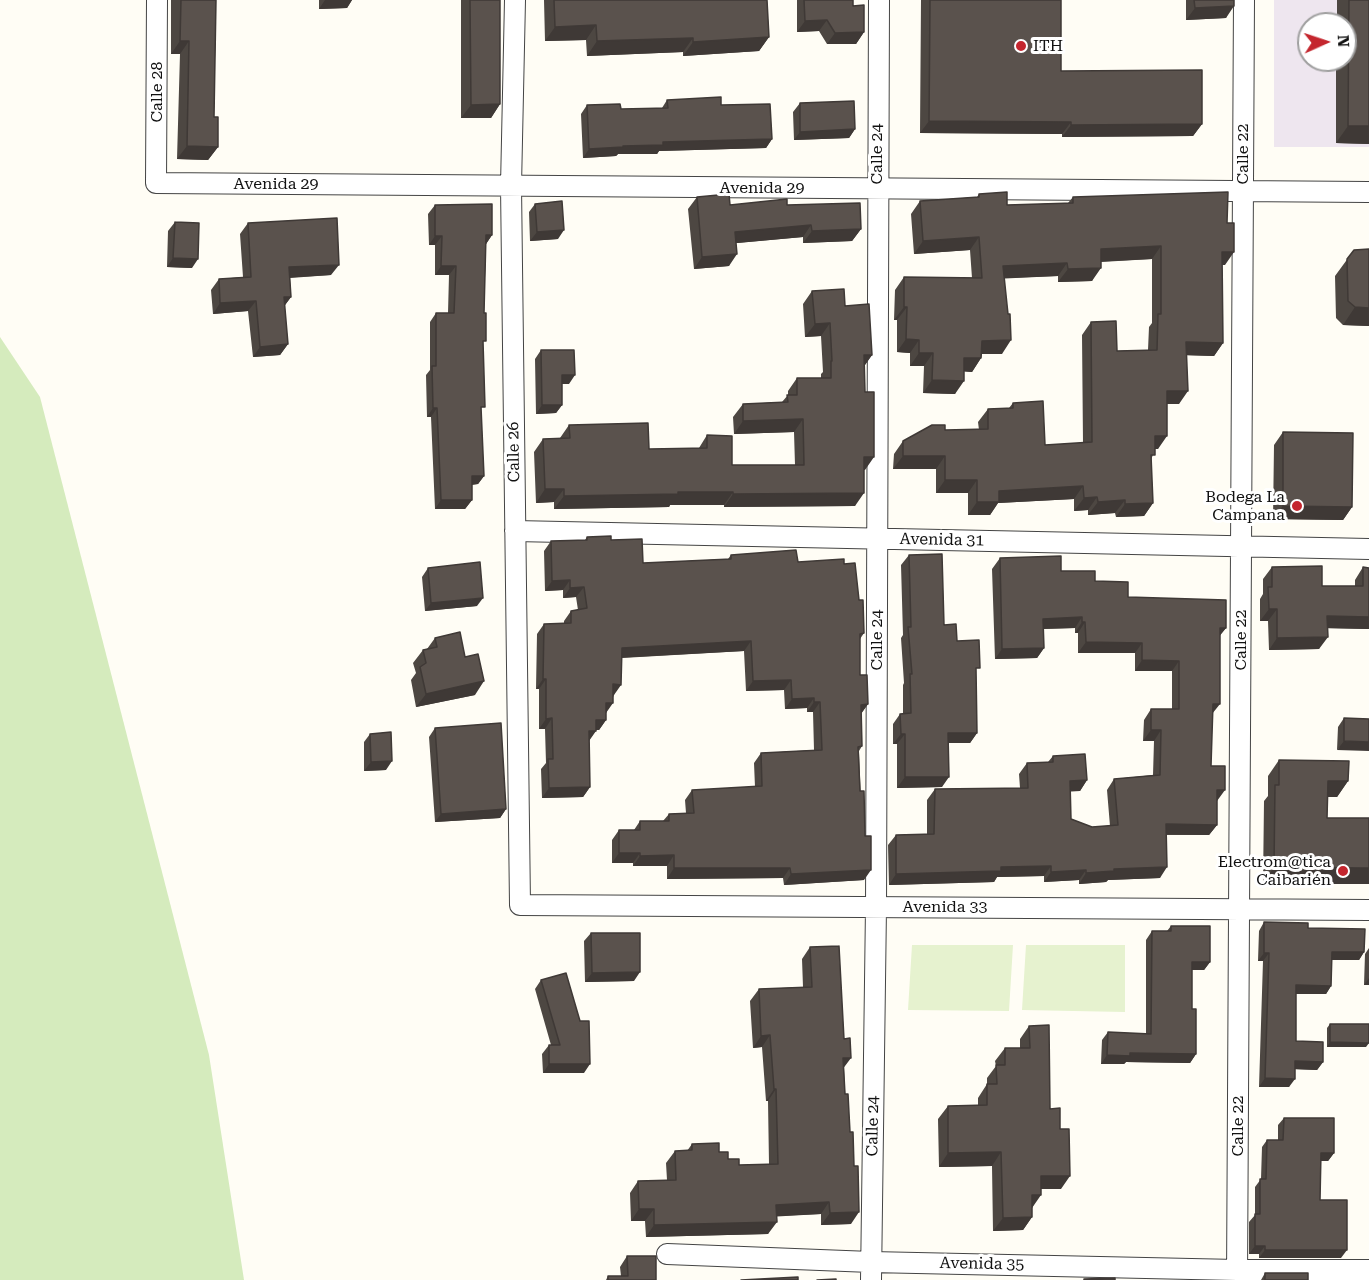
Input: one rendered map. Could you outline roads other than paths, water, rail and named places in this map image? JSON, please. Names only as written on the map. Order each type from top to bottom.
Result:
[{"type":"street","name":"Calle 28","points":[[156,183],[157,0]]},
{"type":"street","name":"Calle 26","points":[[515,0],[511,186],[520,905]]},
{"type":"street","name":"Calle 24","points":[[871,1271],[876,907],[879,0]]},
{"type":"street","name":"Calle 22","points":[[1237,1275],[1244,0]]},
{"type":"street","name":"Avenida 29","points":[[156,183],[1369,192]]},
{"type":"street","name":"Avenida 31","points":[[515,531],[1369,549]]},
{"type":"street","name":"Avenida 33","points":[[520,905],[1369,910]]},
{"type":"street","name":"Avenida 35","points":[[667,1254],[871,1271],[1237,1275],[1369,1270]]},
{"type":"place","name":"ITH","points":[[1021,46]]},
{"type":"place","name":"Bodega La Campana","points":[[1297,506]]},
{"type":"place","name":"Electrom@tica Caibarién","points":[[1343,871]]}]
